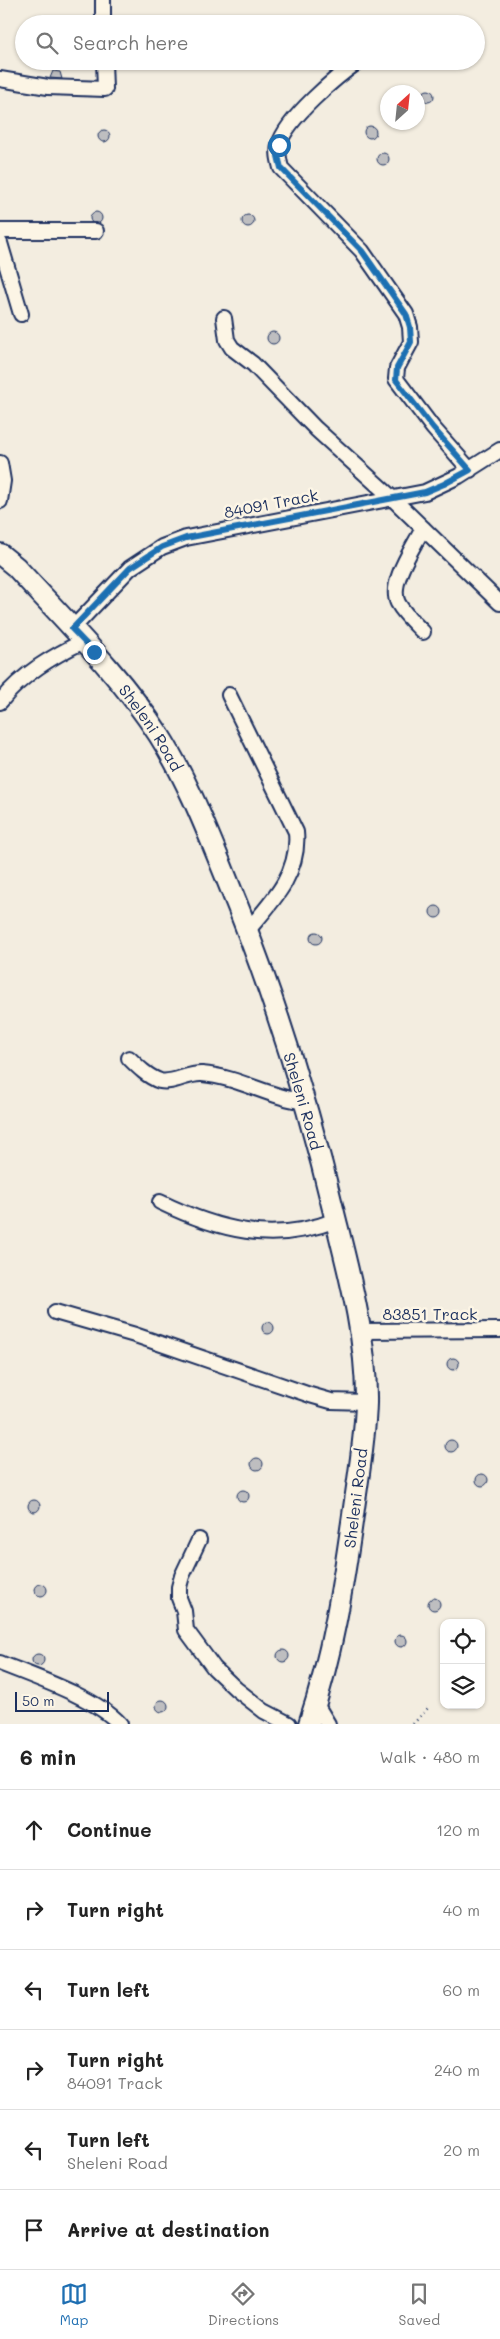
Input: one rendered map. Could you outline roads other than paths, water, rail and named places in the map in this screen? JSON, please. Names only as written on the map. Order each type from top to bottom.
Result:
[{"type":"street","points":[[103,0],[103,15]]},
{"type":"street","points":[[0,79],[48,87],[105,89],[104,70]]},
{"type":"street","points":[[348,70],[320,92],[285,132],[279,145],[278,156],[281,168],[362,251],[406,314],[410,327],[411,342],[397,368],[396,380],[433,428],[470,470]]},
{"type":"street","points":[[0,231],[96,231]]},
{"type":"street","points":[[0,243],[21,314]]},
{"type":"street","points":[[224,318],[227,340],[232,348],[253,364],[316,429],[392,498],[500,603]]},
{"type":"street","name":"84091 Track","points":[[0,702],[9,690],[78,635],[130,568],[162,547],[202,534],[425,492],[470,470],[500,450]]},
{"type":"street","points":[[0,464],[3,481],[0,501]]},
{"type":"street","points":[[423,528],[399,575],[395,588],[398,602],[423,632]]},
{"type":"street","name":"Sheleni Road","points":[[0,554],[16,568],[78,635],[148,718],[180,770],[248,930],[274,1001],[306,1102],[336,1220],[360,1331],[366,1402],[360,1466],[337,1623],[309,1724]]},
{"type":"street","points":[[229,694],[296,832],[298,844],[296,859],[284,885],[248,930]]},
{"type":"street","points":[[129,1058],[149,1076],[164,1082],[190,1075],[205,1074],[234,1080],[284,1099],[306,1102]]},
{"type":"street","points":[[160,1202],[221,1227],[241,1231],[296,1231],[321,1226],[336,1220]]},
{"type":"street","points":[[55,1312],[135,1335],[310,1395],[331,1401],[366,1402]]},
{"type":"street","name":"83851 Track","points":[[360,1331],[500,1330]]},
{"type":"street","points":[[199,1540],[182,1576],[179,1587],[179,1598],[184,1611],[186,1630],[214,1668],[236,1689],[264,1711],[288,1724]]},
{"type":"street","points":[[0,1663],[100,1708],[120,1724]]},
{"type":"street","points":[[316,1704],[328,1724]]}]
